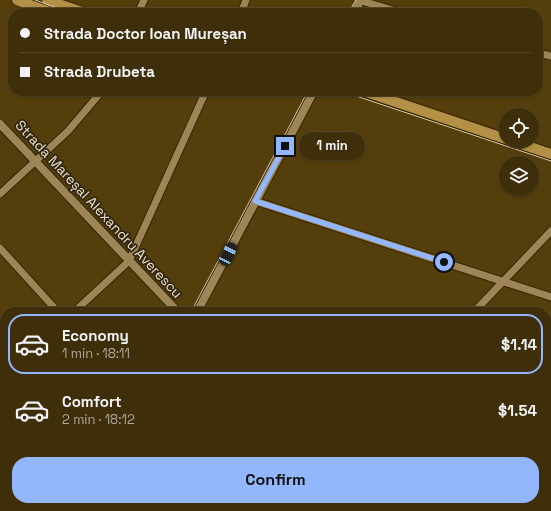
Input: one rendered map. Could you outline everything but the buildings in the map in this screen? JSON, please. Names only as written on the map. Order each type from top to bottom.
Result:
[{"type":"main road","points":[[17,0],[39,8]]},
{"type":"main road","points":[[47,0],[70,8]]},
{"type":"main road","points":[[379,96],[499,137]]},
{"type":"main road","points":[[533,148],[551,154]]},
{"type":"street","points":[[360,0],[386,8]]},
{"type":"street","points":[[0,194],[68,131],[98,96]]},
{"type":"street","points":[[79,307],[129,261],[204,96]]},
{"type":"street","points":[[200,307],[311,96]]},
{"type":"street","name":"Strada Mareșal Alexandru Averescu","points":[[0,124],[173,307]]},
{"type":"street","points":[[255,201],[551,297]]},
{"type":"street","points":[[479,307],[551,231]]},
{"type":"street","points":[[0,248],[53,307]]},
{"type":"tram line","points":[[35,0],[58,8]]},
{"type":"tram line","points":[[351,8],[356,0]]},
{"type":"tram line","points":[[194,307],[305,96]]},
{"type":"tram line","points":[[356,96],[551,161]]},
{"type":"route","points":[[285,146],[255,201],[444,262]]}]
